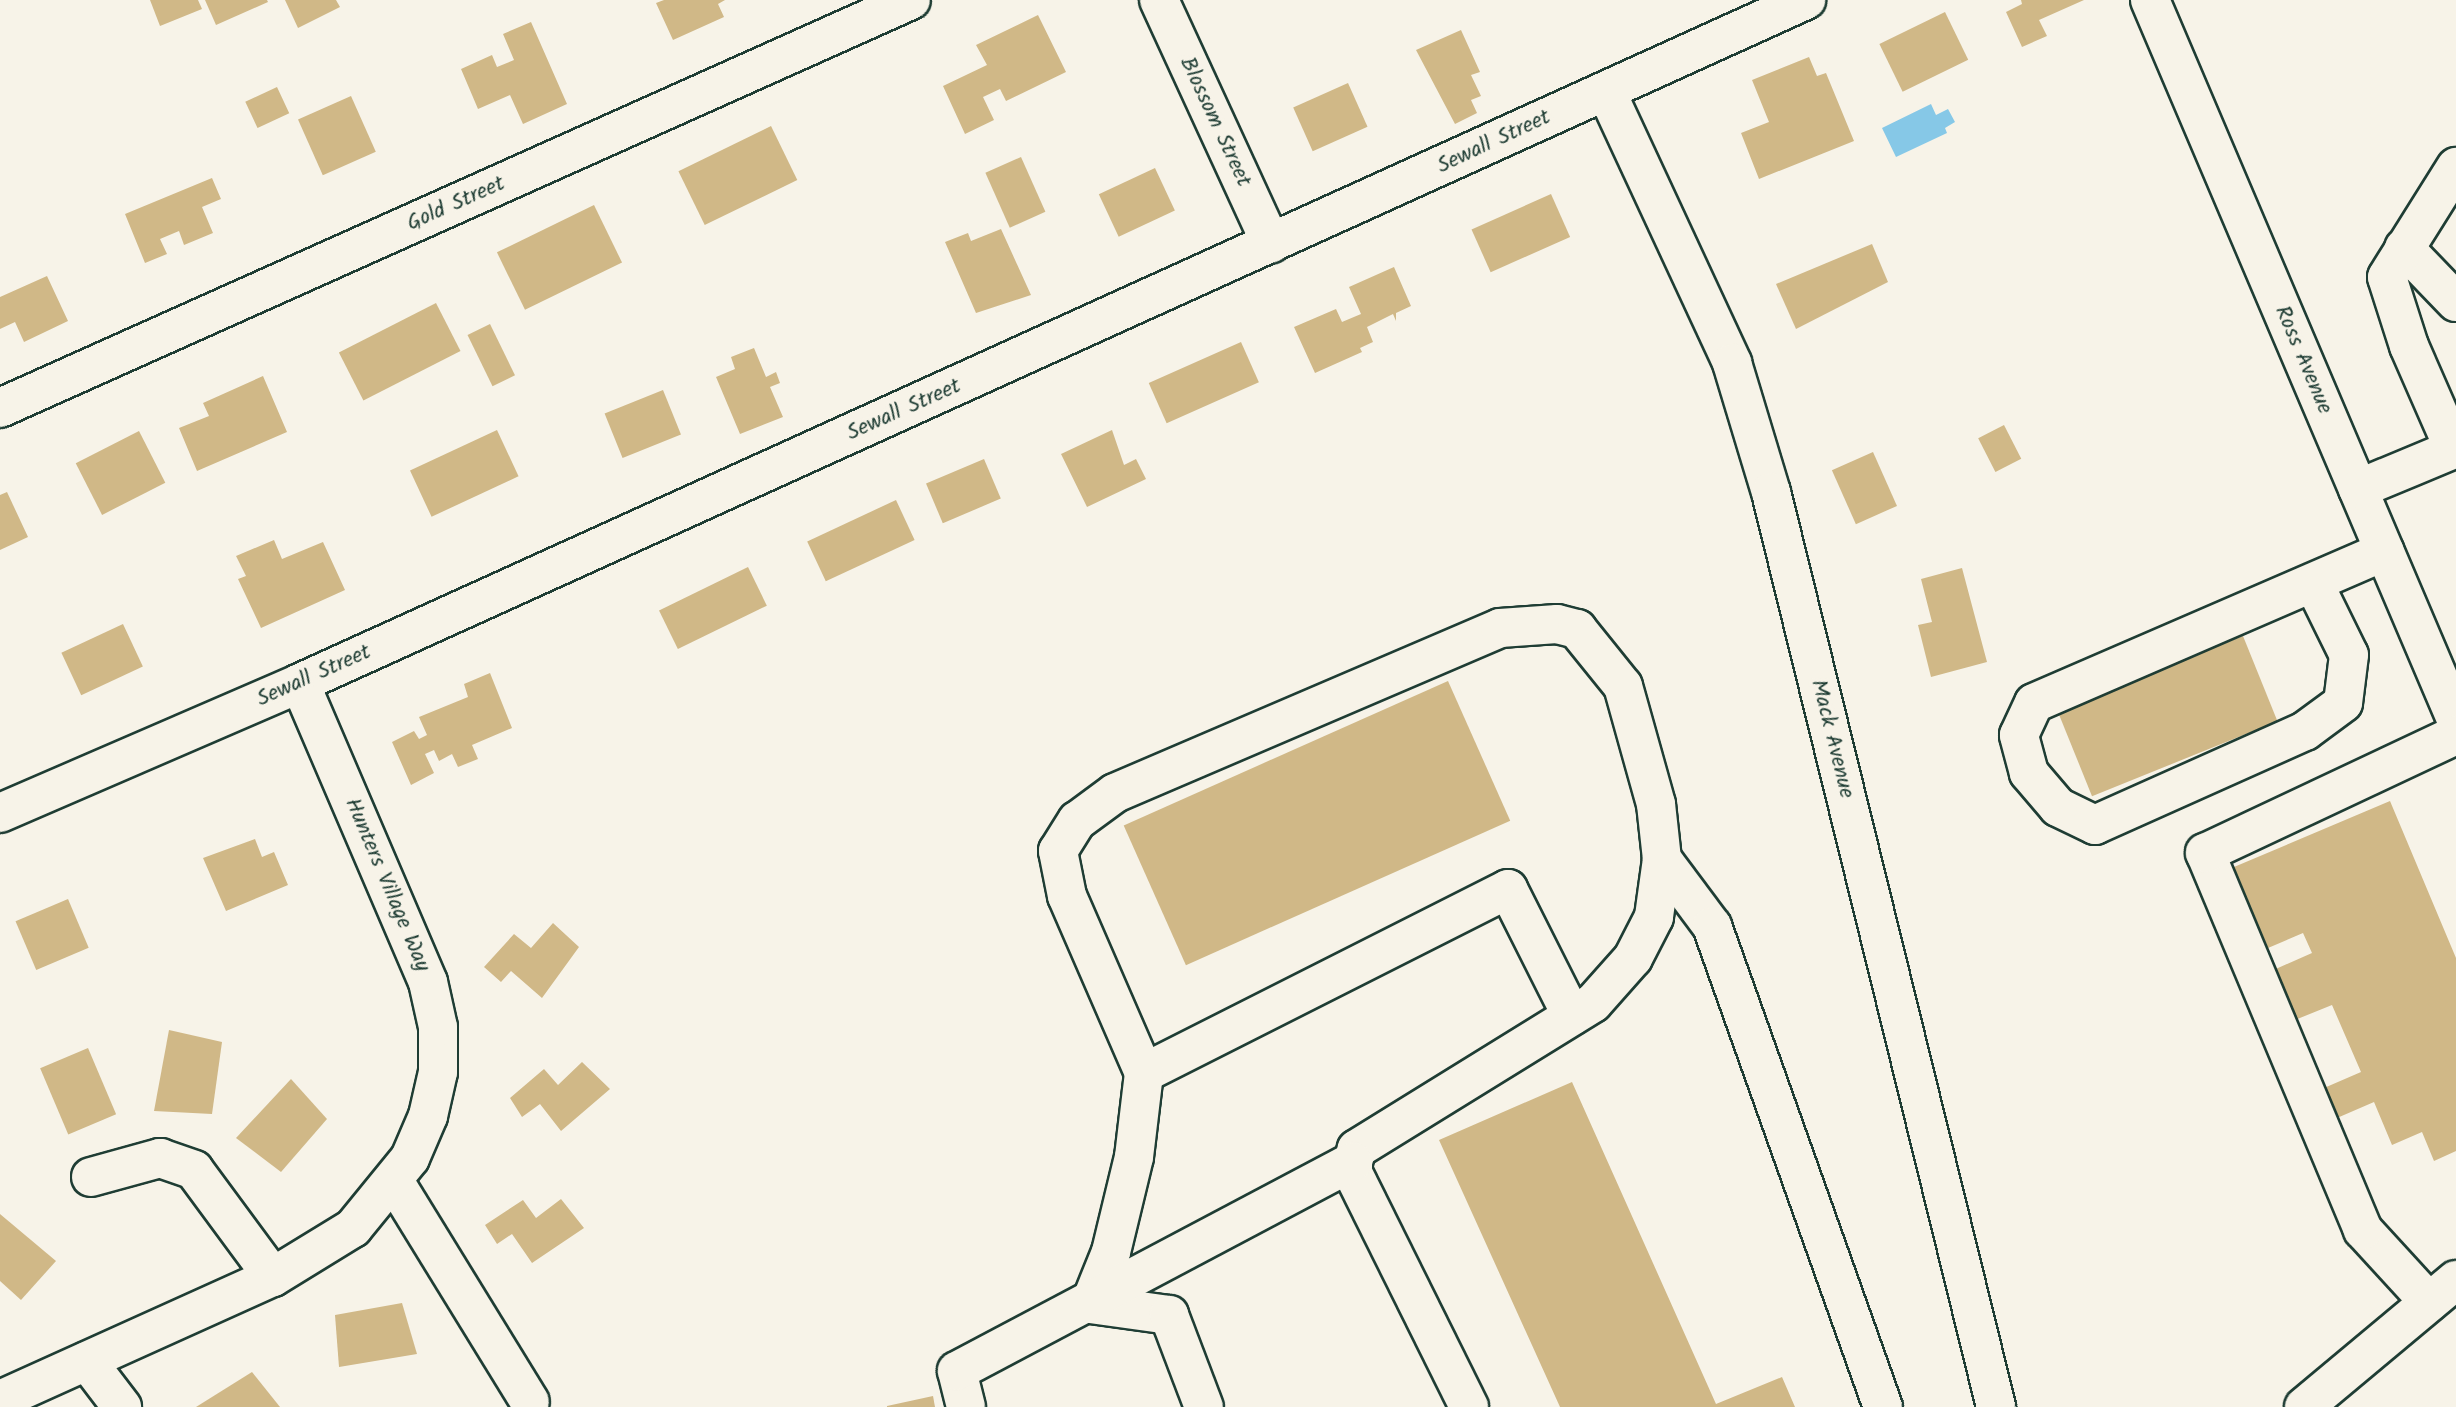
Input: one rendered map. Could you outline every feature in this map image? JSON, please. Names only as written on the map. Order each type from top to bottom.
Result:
[{"type":"street","name":"Gold Street","points":[[0,408],[911,0]]},
{"type":"street","name":"Blossom Street","points":[[1159,0],[1271,244]]},
{"type":"street","name":"Sewall Street","points":[[0,813],[300,683],[1806,0]]},
{"type":"street","name":"Ross Avenue","points":[[2150,0],[2456,719]]},
{"type":"street","name":"Mack Avenue","points":[[1606,91],[1732,363],[1771,492],[1996,1407]]},
{"type":"street","points":[[2358,489],[2455,449],[2409,346],[2387,277],[2456,167]]},
{"type":"street","points":[[2404,248],[2456,302]]},
{"type":"street","points":[[2314,584],[2349,655],[2343,703],[2305,731],[2095,825],[2058,807],[2029,773],[2019,735],[2034,703],[2385,551]]},
{"type":"street","points":[[1090,1304],[1111,1252],[1134,1157],[1144,1073],[1067,896],[1058,851],[1077,821],[1115,793],[1374,678],[1500,628],[1557,624],[1577,629],[1623,686],[1656,804],[1662,859],[1654,917],[1633,958],[1593,1003],[1357,1149],[1353,1161],[1353,1173],[1469,1407]]},
{"type":"street","name":"Hunters Village Way","points":[[3,1393],[87,1361],[273,1277],[353,1228],[410,1158],[428,1116],[438,1072],[438,1027],[413,940],[300,683]]},
{"type":"street","points":[[2304,1407],[2443,1291],[2363,1230],[2205,853],[2456,735]]},
{"type":"street","points":[[1662,859],[1712,926],[1883,1407]]},
{"type":"street","points":[[1144,1073],[1508,889],[1572,1016]]},
{"type":"street","points":[[91,1177],[160,1158],[194,1170],[273,1277]]},
{"type":"street","points":[[966,1407],[957,1371],[1090,1304],[1353,1161]]},
{"type":"street","points":[[394,1181],[530,1402]]},
{"type":"street","points":[[1090,1304],[1169,1315],[1204,1407]]},
{"type":"street","points":[[87,1361],[122,1407]]},
{"type":"water","points":[[1931,104],[1936,115],[1948,109],[1955,122],[1945,128],[1947,133],[1896,157],[1882,128]]},
{"type":"building","points":[[150,0],[198,0],[202,9],[160,26]]},
{"type":"building","points":[[205,0],[267,0],[268,2],[216,25]]},
{"type":"building","points":[[285,0],[336,0],[340,7],[298,28]]},
{"type":"building","points":[[664,0],[725,0],[718,4],[724,17],[673,40],[656,3]]},
{"type":"building","points":[[2021,0],[2084,0],[2039,20],[2047,36],[2022,47],[2006,12],[2022,4]]},
{"type":"building","points":[[1945,12],[1968,60],[1903,92],[1879,44]]},
{"type":"building","points":[[1038,15],[1066,72],[1006,101],[1000,89],[983,97],[994,120],[965,134],[943,86],[987,65],[976,45]]},
{"type":"building","points":[[531,22],[567,104],[523,124],[510,95],[478,109],[461,69],[492,55],[497,67],[514,60],[503,34]]},
{"type":"building","points":[[1461,30],[1480,72],[1471,75],[1481,96],[1471,100],[1477,113],[1455,124],[1416,50]]},
{"type":"building","points":[[1809,57],[1817,76],[1826,73],[1854,141],[1759,179],[1741,133],[1769,122],[1752,80]]},
{"type":"building","points":[[1348,83],[1368,127],[1313,151],[1293,107]]},
{"type":"building","points":[[277,87],[289,113],[258,128],[245,102]]},
{"type":"building","points":[[351,96],[376,152],[323,175],[298,120]]},
{"type":"building","points":[[771,126],[797,180],[705,225],[678,171]]},
{"type":"building","points":[[1021,157],[1045,212],[1010,228],[985,173]]},
{"type":"building","points":[[1155,168],[1175,211],[1119,237],[1099,194]]},
{"type":"building","points":[[212,178],[221,199],[202,207],[213,233],[184,245],[179,231],[160,239],[167,254],[145,263],[125,214]]},
{"type":"building","points":[[1551,194],[1570,237],[1491,272],[1472,229]]},
{"type":"building","points":[[594,205],[622,263],[525,310],[497,252]]},
{"type":"building","points":[[1001,229],[1031,295],[976,313],[945,242],[968,233],[971,241]]},
{"type":"building","points":[[1872,244],[1888,282],[1796,329],[1776,284]]},
{"type":"building","points":[[1394,267],[1411,306],[1396,313],[1396,321],[1393,314],[1367,327],[1373,342],[1360,348],[1362,352],[1315,373],[1294,327],[1336,309],[1342,322],[1361,314],[1349,287]]},
{"type":"building","points":[[47,276],[68,321],[24,342],[15,322],[0,329],[0,297]]},
{"type":"building","points":[[436,303],[461,351],[363,401],[339,352]]},
{"type":"building","points":[[490,324],[515,375],[493,386],[468,335]]},
{"type":"building","points":[[1241,342],[1259,382],[1167,423],[1149,383]]},
{"type":"building","points":[[754,348],[766,377],[776,372],[780,383],[770,387],[783,417],[740,434],[716,377],[735,369],[731,357]]},
{"type":"building","points":[[263,376],[287,432],[197,471],[179,428],[209,416],[203,403]]},
{"type":"building","points":[[663,390],[681,435],[623,458],[605,414]]},
{"type":"building","points":[[2004,425],[2021,459],[1995,472],[1978,438]]},
{"type":"building","points":[[497,430],[519,476],[432,517],[410,471]]},
{"type":"building","points":[[1112,430],[1124,465],[1136,459],[1146,479],[1087,507],[1061,454]]},
{"type":"building","points":[[139,431],[165,483],[102,515],[76,463]]},
{"type":"building","points":[[1873,452],[1897,506],[1856,524],[1832,470]]},
{"type":"building","points":[[984,459],[1001,499],[943,523],[926,484]]},
{"type":"building","points":[[7,492],[28,537],[0,550],[0,495]]},
{"type":"building","points":[[896,500],[915,540],[826,581],[807,541]]},
{"type":"building","points":[[274,540],[282,559],[323,542],[345,590],[261,628],[238,579],[246,576],[236,556]]},
{"type":"building","points":[[748,567],[767,606],[678,649],[659,610]]},
{"type":"building","points":[[1962,568],[1987,662],[1931,677],[1918,625],[1932,622],[1921,579]]},
{"type":"building","points":[[123,624],[143,667],[81,695],[61,653]]},
{"type":"building","points":[[2243,636],[2277,721],[2092,796],[2058,711]]},
{"type":"building","points":[[490,673],[512,728],[472,745],[478,759],[458,767],[452,754],[439,761],[434,750],[425,754],[434,773],[411,785],[392,742],[414,731],[419,739],[427,735],[419,717],[468,697],[464,684]]},
{"type":"building","points":[[1448,681],[1510,821],[1186,965],[1124,825]]},
{"type":"building","points":[[2390,801],[2456,958],[2456,1151],[2434,1161],[2422,1132],[2392,1145],[2374,1102],[2337,1118],[2324,1088],[2361,1072],[2332,1005],[2290,1022],[2269,972],[2312,953],[2303,933],[2268,948],[2234,867]]},
{"type":"building","points":[[255,839],[262,857],[274,852],[288,885],[226,911],[203,858]]},
{"type":"building","points":[[68,899],[89,948],[36,970],[16,921]]},
{"type":"building","points":[[553,923],[579,947],[542,998],[511,971],[501,982],[484,967],[514,934],[531,948]]},
{"type":"building","points":[[169,1030],[222,1042],[212,1114],[154,1111]]},
{"type":"building","points":[[88,1048],[116,1114],[68,1135],[40,1068]]},
{"type":"building","points":[[582,1062],[610,1089],[561,1131],[540,1104],[522,1117],[510,1098],[544,1069],[558,1085]]},
{"type":"building","points":[[291,1079],[327,1119],[281,1172],[236,1138]]},
{"type":"building","points":[[1572,1082],[1716,1404],[1782,1377],[1795,1407],[1560,1407],[1439,1140]]},
{"type":"building","points":[[561,1199],[584,1228],[532,1263],[512,1234],[497,1244],[485,1225],[523,1200],[536,1218]]},
{"type":"building","points":[[0,1214],[56,1261],[21,1300],[0,1281]]},
{"type":"building","points":[[402,1303],[417,1354],[339,1367],[335,1315]]},
{"type":"building","points":[[252,1372],[280,1407],[196,1407]]},
{"type":"building","points":[[933,1396],[935,1407],[887,1407],[887,1406]]}]
